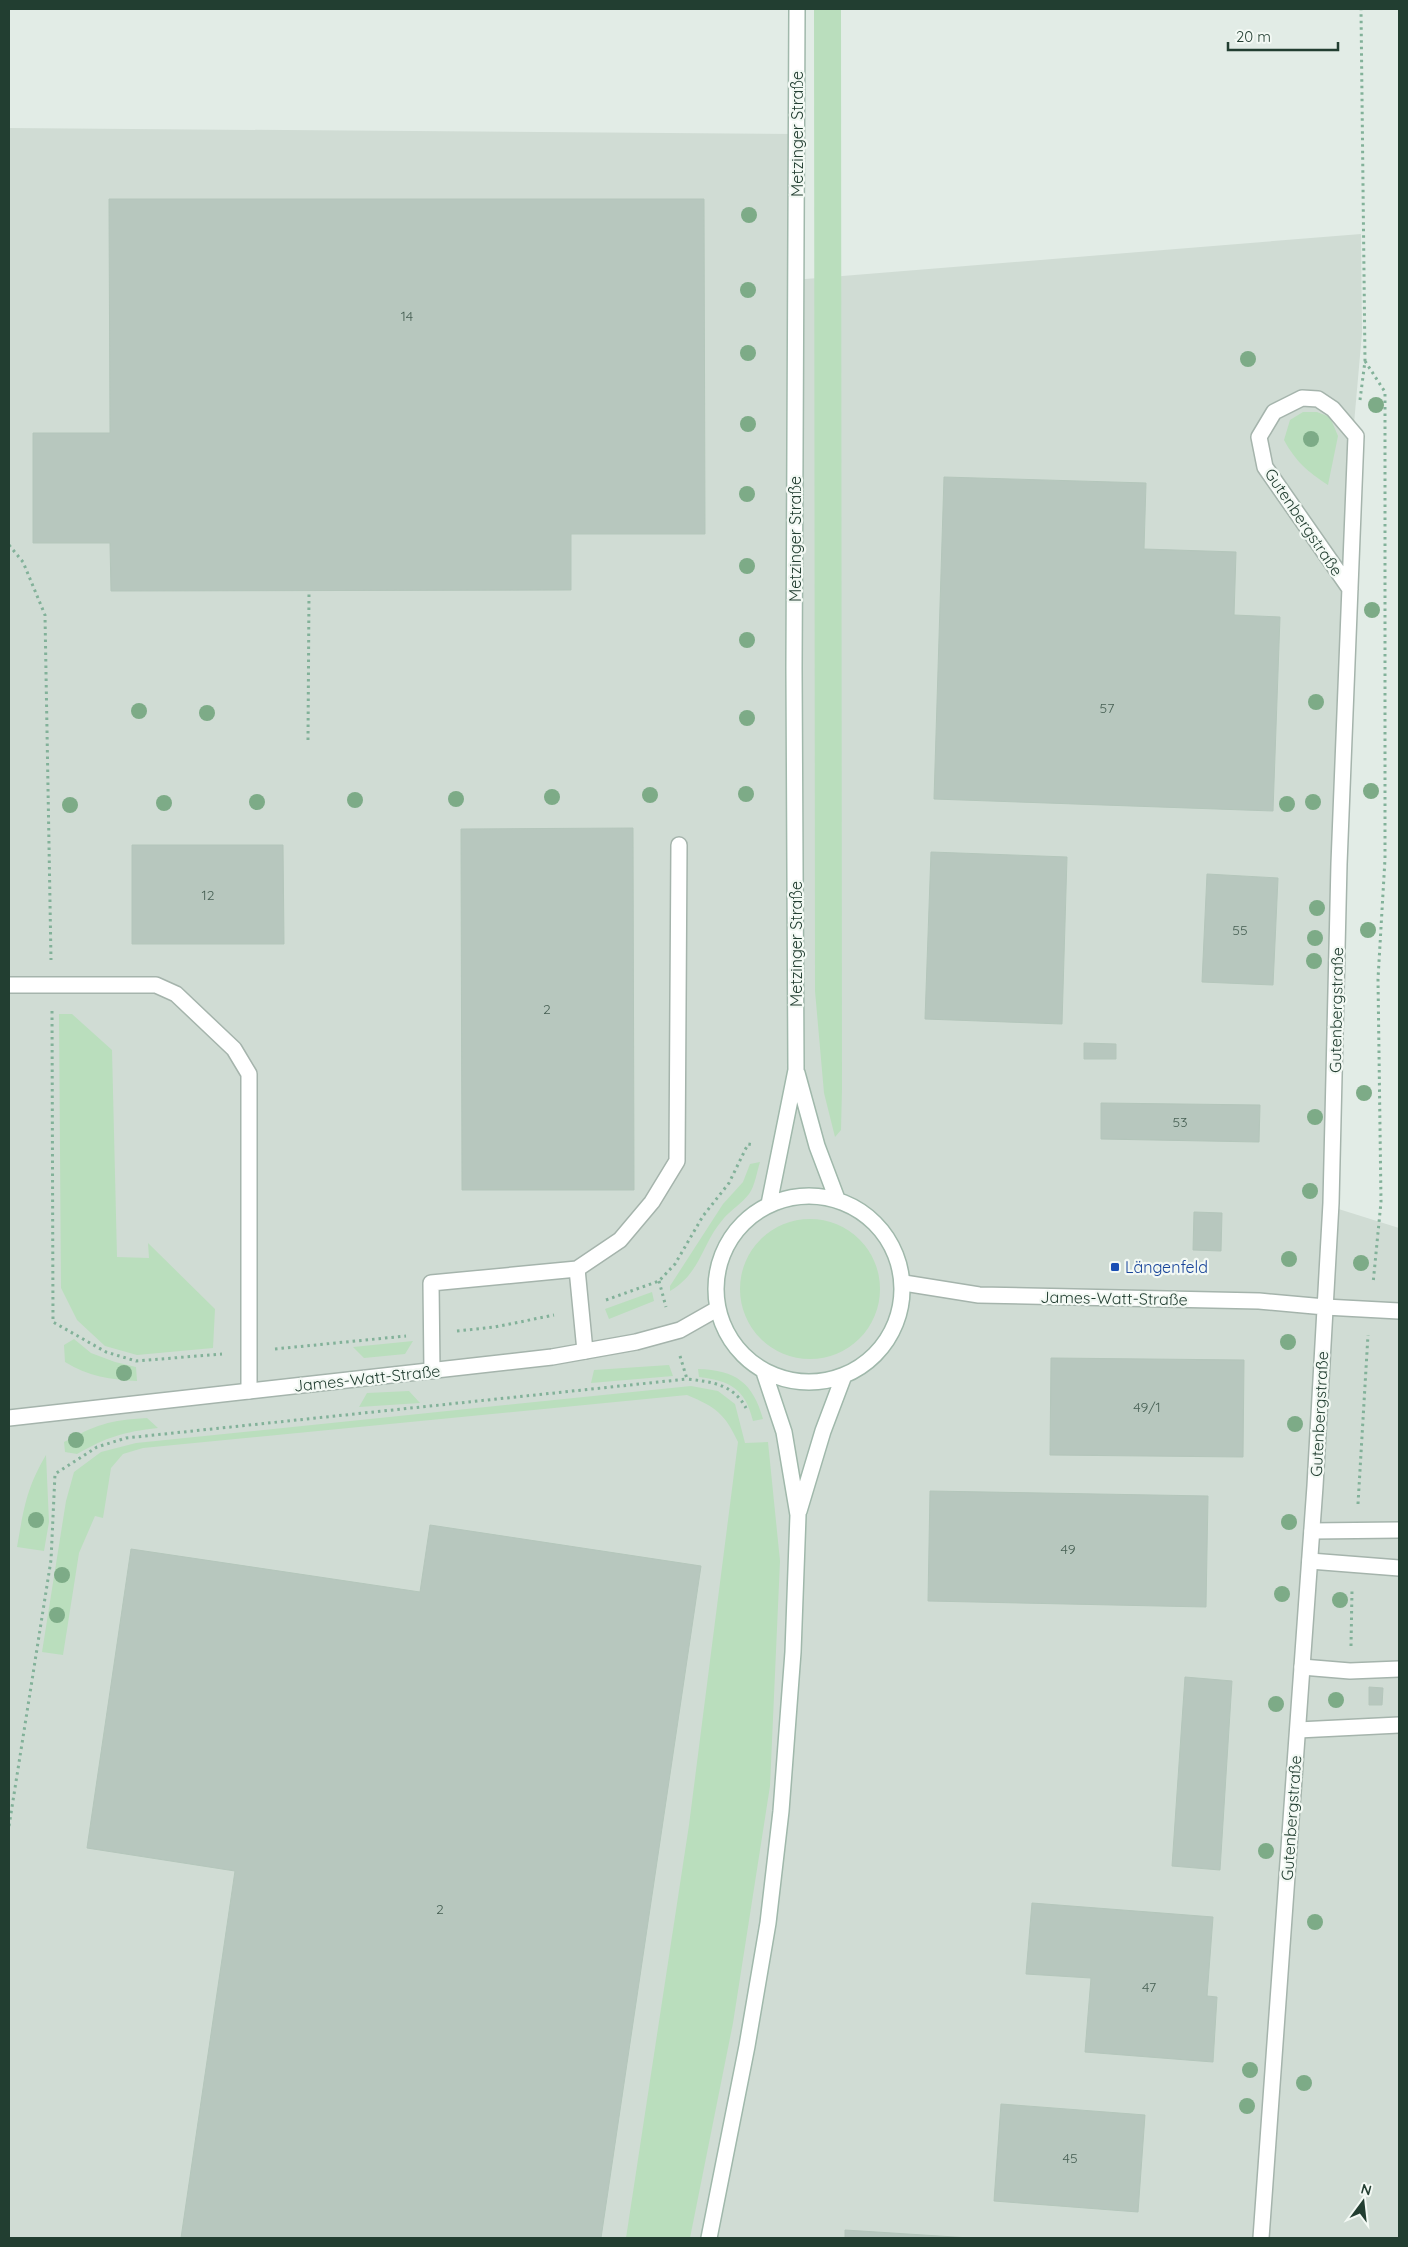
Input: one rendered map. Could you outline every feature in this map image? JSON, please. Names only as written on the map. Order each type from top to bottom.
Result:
[{"type":"street","name":"Metzinger Straße","points":[[769,1204],[796,1070],[794,649],[797,9]]},
{"type":"street","name":"Gutenbergstraße","points":[[1261,2238],[1310,1561],[1331,1204],[1339,864],[1350,589],[1356,436],[1333,409],[1318,399],[1302,398],[1274,412],[1259,437],[1265,467],[1350,589]]},
{"type":"street","points":[[432,1371],[431,1283],[577,1269],[620,1240],[652,1202],[677,1161],[679,845]]},
{"type":"street","points":[[9,985],[156,985],[176,994],[234,1049],[249,1074],[249,1391]]},
{"type":"street","name":"Metzinger Straße","points":[[796,1070],[817,1146],[837,1199]]},
{"type":"street","points":[[799,1195],[837,1199],[870,1217],[894,1247],[904,1283],[898,1322],[877,1356],[843,1378],[804,1384],[764,1372],[733,1346],[717,1309],[716,1277],[725,1247],[743,1222],[769,1204],[799,1195]]},
{"type":"street","points":[[577,1269],[585,1351]]},
{"type":"street","name":"James-Watt-Straße","points":[[904,1283],[979,1296],[1259,1302],[1370,1311],[1399,1311]]},
{"type":"street","name":"James-Watt-Straße","points":[[9,1418],[432,1371],[585,1351],[673,1332],[717,1309]]},
{"type":"street","points":[[709,2238],[747,2046],[768,1923],[781,1811],[793,1652],[798,1515],[784,1432],[764,1372]]},
{"type":"street","points":[[798,1515],[823,1430],[843,1378]]},
{"type":"street","points":[[1312,1531],[1399,1530]]},
{"type":"street","points":[[1310,1561],[1399,1568]]},
{"type":"street","points":[[1302,1667],[1350,1672],[1399,1669]]},
{"type":"street","points":[[1298,1730],[1399,1725]]},
{"type":"path","points":[[1356,436],[1365,361],[1361,9]]},
{"type":"path","points":[[1356,1530],[1370,1311],[1381,1202],[1378,978],[1385,859],[1385,392],[1365,361]]},
{"type":"path","points":[[9,546],[23,562],[45,616],[52,984],[53,1322],[106,1352],[136,1361],[249,1352],[495,1327],[581,1309],[659,1281],[675,1264],[703,1216],[729,1183],[748,1144],[780,1146]]},
{"type":"path","points":[[308,740],[309,591]]},
{"type":"path","points":[[659,1281],[687,1379]]},
{"type":"path","points":[[9,1826],[51,1560],[55,1474],[97,1447],[126,1438],[687,1379],[716,1382],[729,1388],[745,1406],[748,1414]]},
{"type":"path","points":[[1350,1672],[1353,1565]]},
{"type":"shaded area","points":[[9,128],[794,134],[793,280],[1361,234],[1362,333],[1353,435],[1329,1206],[1399,1228],[1399,2238],[9,2238]]},
{"type":"green space","points":[[814,9],[841,9],[842,1089],[841,1130],[835,1137],[824,1093],[815,991]]},
{"type":"green space","points":[[1303,412],[1317,412],[1330,417],[1338,436],[1328,485],[1303,466],[1284,440],[1290,420]]},
{"type":"green space","points":[[59,1014],[72,1014],[112,1050],[117,1257],[149,1258],[148,1243],[215,1309],[213,1348],[137,1355],[105,1346],[77,1320],[61,1288]]},
{"type":"green space","points":[[760,1162],[749,1194],[716,1228],[689,1275],[670,1291],[670,1286],[723,1204],[743,1182],[750,1164]]},
{"type":"green space","points":[[810,1219],[824,1220],[837,1224],[859,1240],[875,1262],[879,1275],[879,1303],[875,1316],[859,1338],[837,1354],[824,1358],[810,1359],[796,1358],[783,1354],[761,1338],[745,1316],[741,1303],[740,1289],[741,1275],[745,1262],[761,1240],[783,1224],[796,1220]]},
{"type":"green space","points":[[652,1292],[654,1301],[609,1319],[605,1309]]},
{"type":"green space","points":[[74,1339],[91,1353],[136,1367],[137,1381],[118,1380],[100,1376],[82,1371],[65,1362],[64,1345]]},
{"type":"green space","points":[[413,1341],[405,1354],[364,1358],[353,1347]]},
{"type":"green space","points":[[669,1365],[673,1376],[591,1383],[594,1370]]},
{"type":"green space","points":[[698,1369],[723,1372],[741,1381],[754,1396],[763,1419],[753,1421],[746,1401],[735,1388],[719,1381],[699,1377]]},
{"type":"green space","points":[[691,1386],[718,1391],[735,1404],[745,1443],[768,1442],[780,1561],[770,1786],[733,2023],[690,2238],[626,2238],[689,1825],[738,1442],[719,1412],[687,1395],[143,1448],[123,1454],[111,1468],[103,1518],[95,1516],[79,1553],[63,1655],[42,1652],[66,1501],[74,1472],[101,1452],[136,1443]]},
{"type":"green space","points":[[409,1391],[420,1403],[359,1407],[367,1393]]},
{"type":"green space","points":[[147,1418],[158,1428],[116,1436],[97,1443],[77,1454],[65,1452],[64,1442],[94,1427],[122,1420]]},
{"type":"green space","points":[[46,1455],[49,1522],[44,1551],[17,1547],[30,1489]]},
{"type":"building","points":[[109,199],[704,199],[705,534],[571,534],[571,590],[111,591],[110,543],[33,543],[33,433],[110,433]]},
{"type":"building","points":[[944,477],[1146,483],[1144,549],[1236,552],[1234,615],[1280,617],[1273,811],[934,799]]},
{"type":"building","points":[[633,828],[634,1190],[462,1190],[461,829]]},
{"type":"building","points":[[132,845],[283,845],[284,944],[132,944]]},
{"type":"building","points":[[931,852],[1067,857],[1062,1024],[925,1019]]},
{"type":"building","points":[[1207,874],[1278,878],[1273,985],[1202,982]]},
{"type":"building","points":[[1084,1043],[1116,1044],[1116,1059],[1084,1059]]},
{"type":"building","points":[[1101,1103],[1260,1105],[1259,1142],[1101,1139]]},
{"type":"building","points":[[1194,1212],[1222,1213],[1221,1251],[1193,1250]]},
{"type":"building","points":[[1051,1358],[1244,1360],[1243,1457],[1050,1455]]},
{"type":"building","points":[[930,1491],[1208,1496],[1206,1607],[928,1601]]},
{"type":"building","points":[[430,1525],[701,1566],[601,2238],[181,2238],[235,1871],[87,1848],[131,1549],[420,1592]]},
{"type":"building","points":[[1185,1677],[1232,1681],[1220,1870],[1172,1866]]},
{"type":"building","points":[[1369,1687],[1383,1688],[1382,1705],[1369,1705]]},
{"type":"building","points":[[1032,1903],[1213,1917],[1207,1996],[1217,1997],[1213,2062],[1085,2052],[1091,1978],[1026,1974]]},
{"type":"building","points":[[1001,2104],[1145,2115],[1138,2212],[994,2201]]},
{"type":"building","points":[[845,2230],[970,2238],[845,2238]]},
{"type":"place","name":"Längenfeld","points":[[1115,1267]]}]
